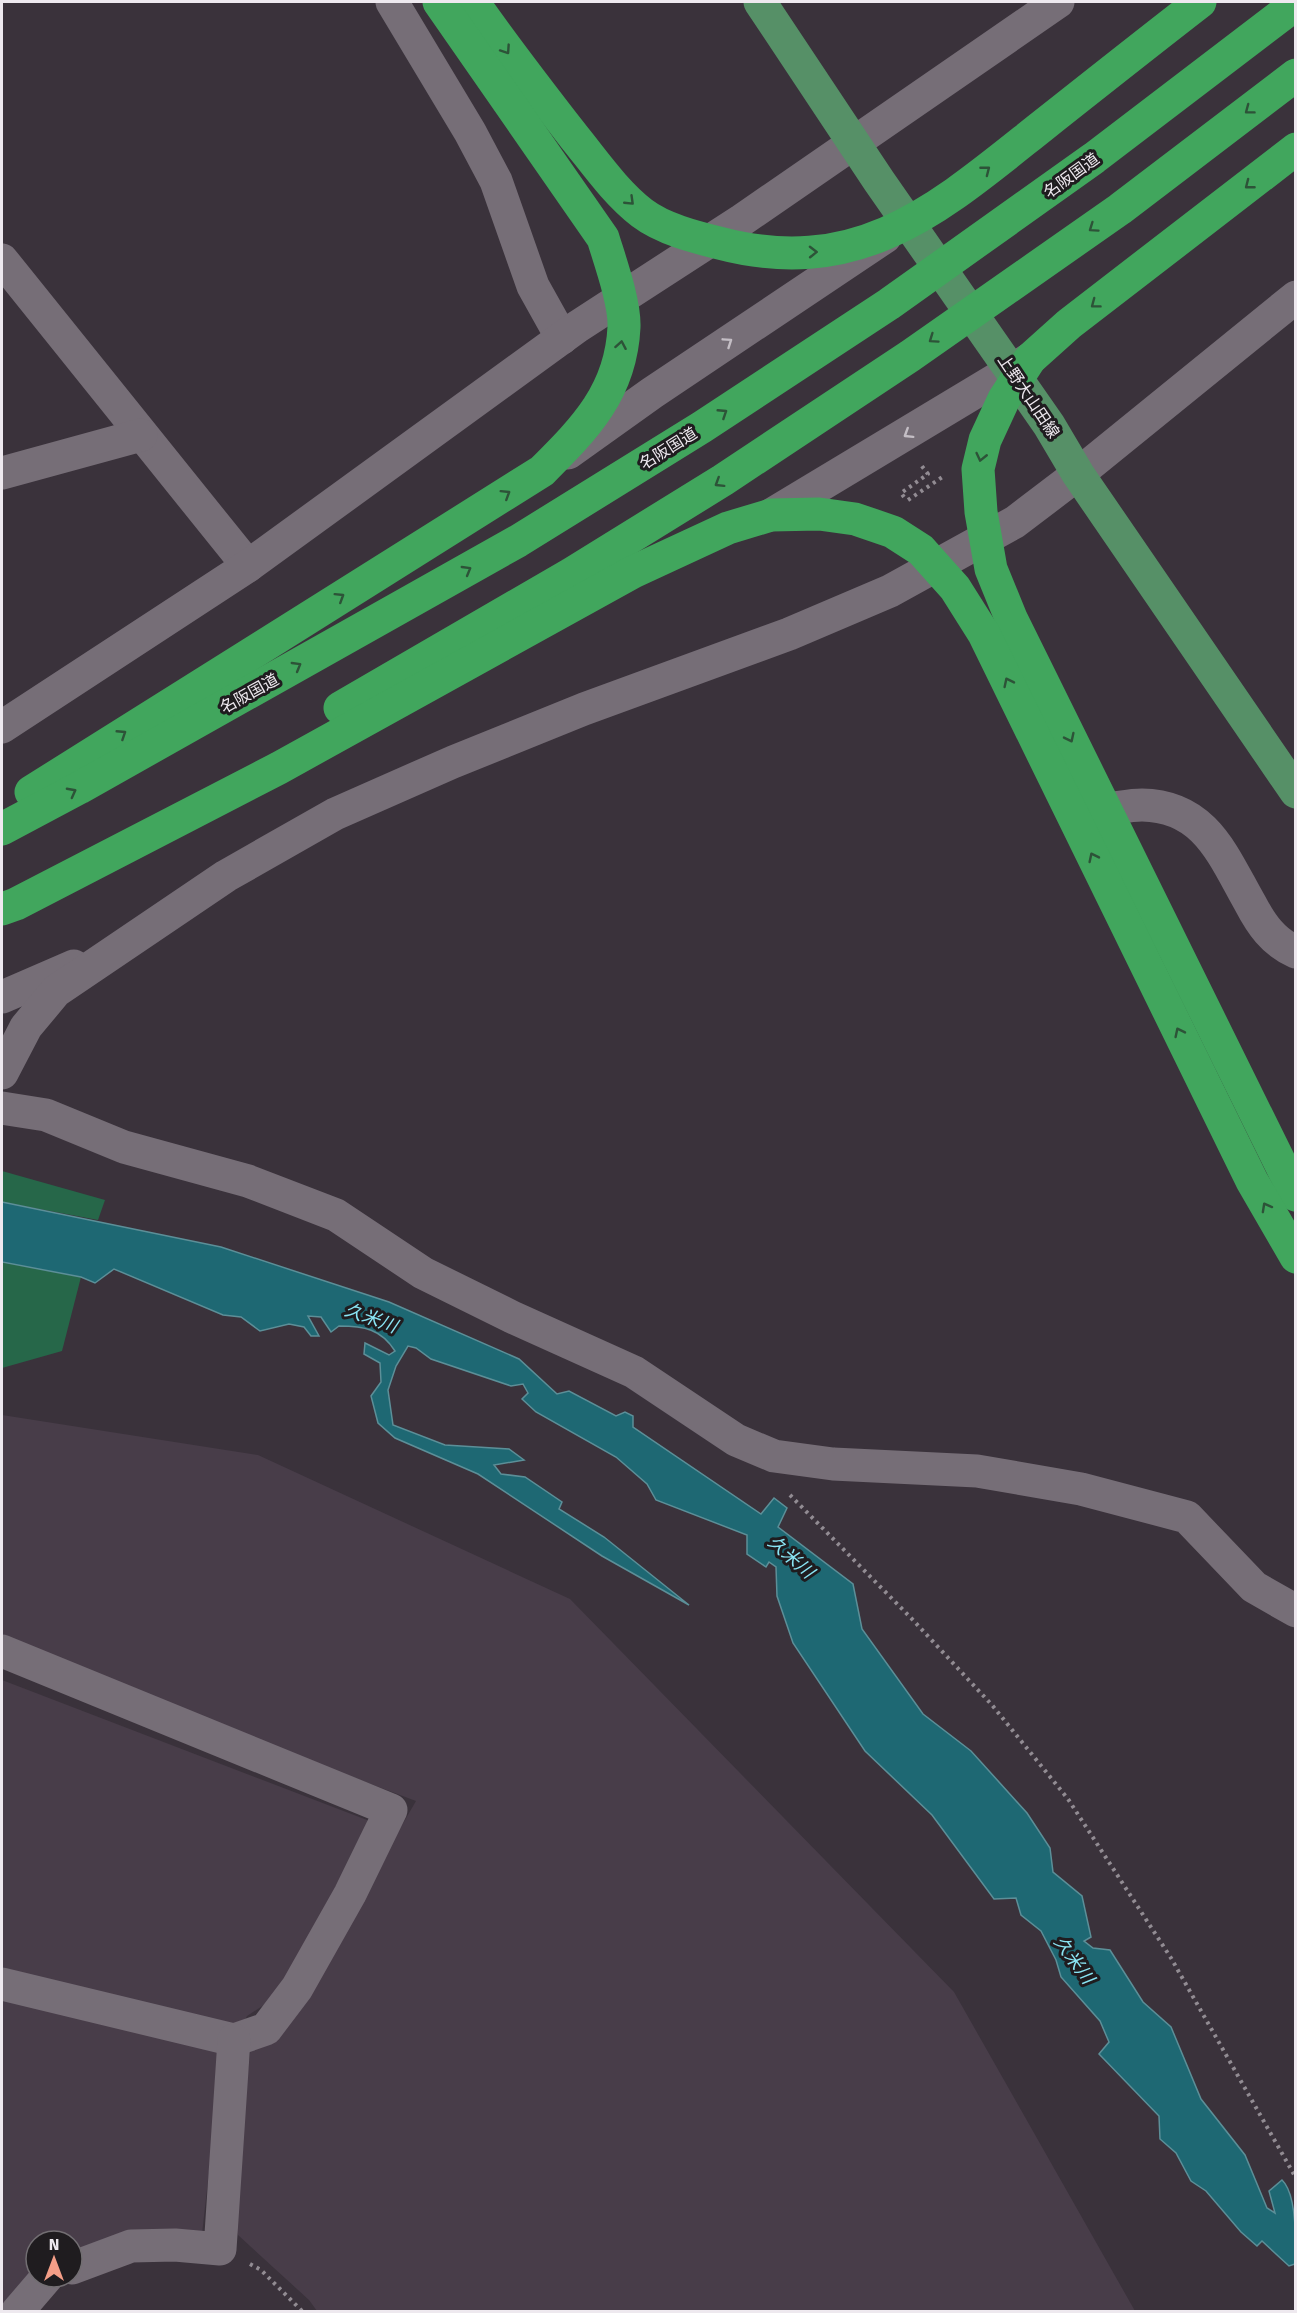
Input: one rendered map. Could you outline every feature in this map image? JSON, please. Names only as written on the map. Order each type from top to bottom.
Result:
[{"type":"highway","points":[[2,811],[170,703],[542,471],[582,431],[607,395],[617,365],[624,326],[615,277],[603,238],[439,2]]},
{"type":"highway","points":[[473,2],[515,62],[602,171],[643,214],[684,234],[731,246],[771,252],[822,252],[893,231],[931,211],[974,180],[1200,2]]},
{"type":"highway","name":"名阪国道","points":[[2,829],[518,541],[702,427],[927,278],[1094,158],[1296,4]]},
{"type":"highway","points":[[2,893],[265,751],[571,574],[723,480],[910,356],[1101,222],[1296,75]]},
{"type":"highway","points":[[1296,149],[1069,324],[1030,359],[1004,399],[985,440],[978,469],[981,512],[991,569],[1011,618],[1296,1195]]},
{"type":"highway","points":[[2,909],[16,904],[279,768],[633,572],[728,528],[771,515],[819,514],[855,519],[893,532],[921,550],[955,588],[984,634],[1252,1181],[1296,1257]]},
{"type":"main road","name":"上野大山田線","points":[[760,2],[879,181],[1049,425],[1078,474],[1296,792]]},
{"type":"street","points":[[392,2],[470,132],[496,181],[533,286],[570,333]]},
{"type":"street","points":[[2,727],[248,566],[570,333],[742,220],[1058,2]]},
{"type":"street","points":[[542,471],[652,393],[893,231]]},
{"type":"street","points":[[2,260],[248,566]]},
{"type":"street","points":[[2,1074],[26,1027],[56,992],[121,945],[226,876],[334,814],[453,762],[584,709],[789,634],[890,591],[1015,522],[1078,474],[1296,297]]},
{"type":"street","points":[[771,515],[1030,359]]},
{"type":"street","points":[[2,473],[141,435]]},
{"type":"street","points":[[1106,809],[1142,805],[1172,809],[1200,825],[1218,844],[1263,928],[1285,947],[1296,952]]},
{"type":"street","points":[[2,997],[121,945]]},
{"type":"street","points":[[2,1108],[46,1115],[124,1147],[248,1181],[336,1215],[423,1273],[512,1317],[634,1372],[736,1440],[774,1456],[833,1464],[977,1471],[1081,1489],[1186,1517],[1254,1587],[1296,1611]]},
{"type":"street","points":[[2,1651],[391,1810],[350,1894],[297,1988],[266,2029],[234,2040],[2,1984]]},
{"type":"street","points":[[84,2264],[132,2246],[175,2245],[220,2249],[234,2040]]},
{"type":"street","points":[[16,2312],[36,2289]]},
{"type":"path","points":[[921,465],[928,474]]},
{"type":"path","points":[[786,1491],[912,1619],[976,1688],[1068,1799],[1171,1958],[1296,2178]]},
{"type":"path","points":[[220,2249],[261,2270],[303,2312]]},
{"type":"shaded area","points":[[2,1415],[258,1455],[570,1599],[954,1992],[1135,2311],[317,2311],[309,2300],[238,2235],[233,2204],[251,2045],[270,2045],[284,2029],[416,1801],[2,1646]]},
{"type":"shaded area","points":[[2,1680],[367,1820],[370,1837],[276,1997],[247,2016],[221,2065],[202,2234],[84,2256],[84,2229],[24,2229],[24,2288],[2,2311]]},
{"type":"green space","points":[[2,1171],[105,1200],[98,1220],[2,1202]]},
{"type":"green space","points":[[2,1262],[81,1277],[62,1351],[2,1368]]},
{"type":"water","name":"久米川","points":[[2,1202],[221,1247],[389,1302],[519,1359],[557,1394],[569,1391],[616,1416],[625,1412],[633,1416],[633,1427],[761,1514],[774,1498],[787,1508],[778,1527],[853,1584],[862,1629],[923,1714],[971,1751],[1027,1813],[1050,1848],[1053,1872],[1082,1896],[1091,1937],[1084,1941],[1093,1948],[1110,1950],[1143,2002],[1171,2027],[1201,2099],[1245,2155],[1267,2208],[1275,2213],[1269,2191],[1282,2180],[1287,2187],[1293,2206],[1295,2264],[1289,2266],[1262,2241],[1257,2246],[1241,2232],[1206,2191],[1191,2181],[1176,2153],[1160,2139],[1159,2116],[1099,2054],[1109,2042],[1100,2021],[1061,1977],[1056,1960],[1041,1931],[1021,1915],[1016,1898],[994,1899],[932,1815],[865,1751],[793,1643],[777,1596],[776,1567],[769,1562],[766,1567],[747,1554],[747,1535],[656,1500],[647,1484],[616,1457],[536,1412],[522,1399],[528,1393],[523,1384],[511,1386],[431,1359],[416,1348],[408,1346],[396,1366],[388,1390],[393,1425],[445,1445],[509,1449],[524,1460],[494,1465],[501,1474],[525,1477],[562,1502],[559,1509],[604,1537],[689,1605],[602,1556],[478,1474],[395,1438],[378,1423],[371,1396],[381,1382],[380,1363],[364,1354],[365,1343],[389,1355],[395,1351],[378,1333],[348,1326],[339,1326],[331,1332],[321,1317],[308,1316],[319,1336],[311,1336],[304,1327],[289,1324],[260,1331],[241,1317],[223,1315],[114,1269],[95,1283],[81,1277],[2,1262]]}]
